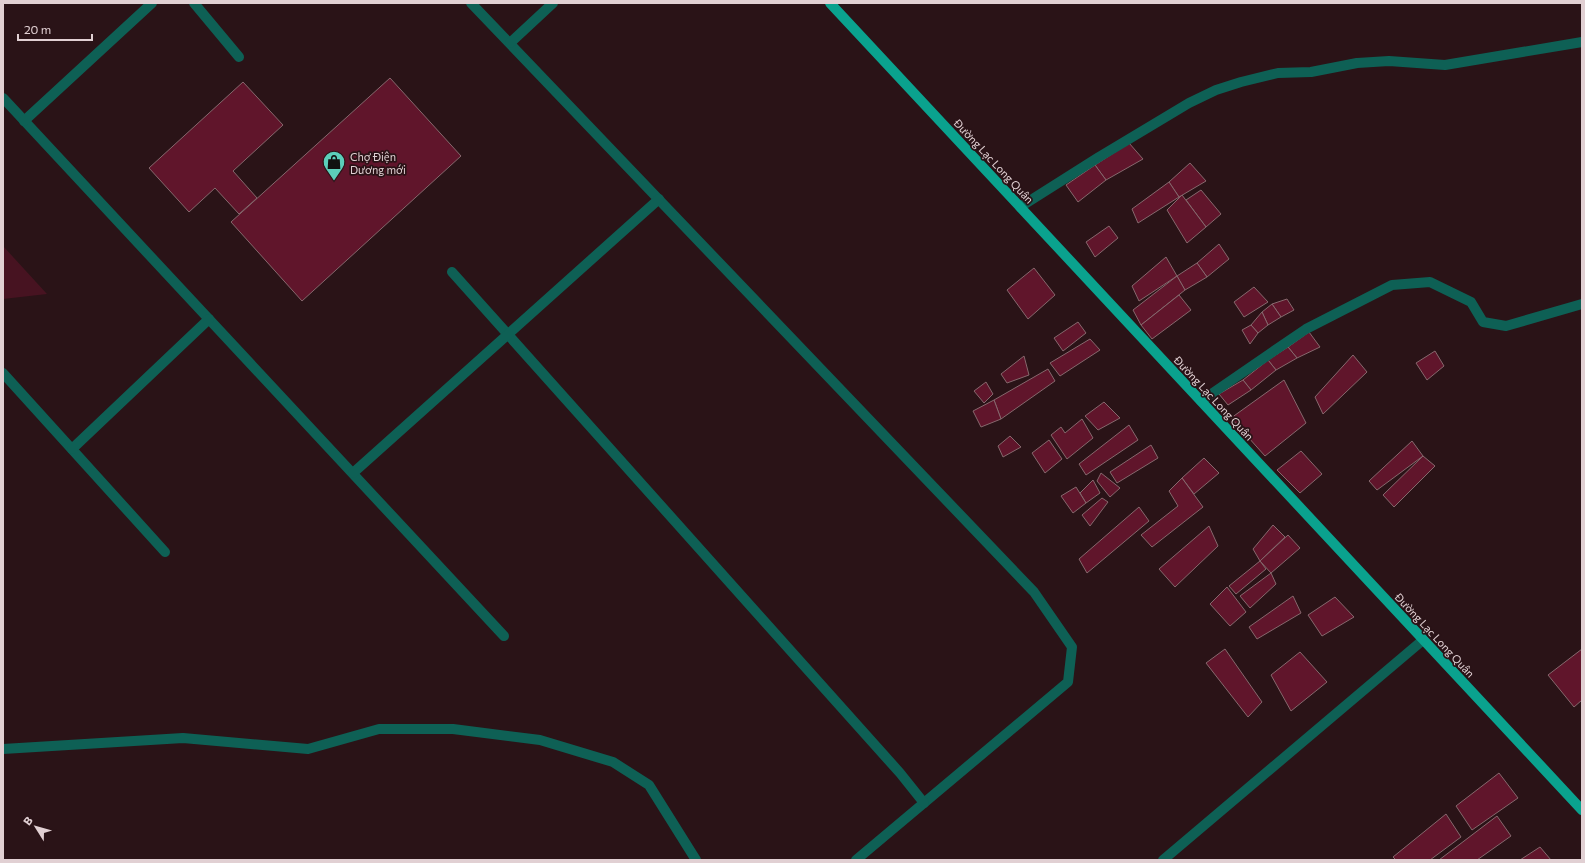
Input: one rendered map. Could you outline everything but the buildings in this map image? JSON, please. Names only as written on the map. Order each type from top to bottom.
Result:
[{"type":"main road","name":"Đường Lạc Long Quân","points":[[830,3],[1582,810]]},
{"type":"street","points":[[24,121],[152,3]]},
{"type":"street","points":[[194,3],[240,57]]},
{"type":"street","points":[[471,3],[1034,592],[1072,647],[1068,682],[856,860]]},
{"type":"street","points":[[510,43],[553,3]]},
{"type":"street","points":[[1020,207],[1189,103],[1216,90],[1241,82],[1278,73],[1311,72],[1357,63],[1389,61],[1445,65],[1582,42]]},
{"type":"street","points":[[3,98],[504,636]]},
{"type":"street","points":[[353,473],[659,199]]},
{"type":"street","points":[[452,272],[900,773],[924,803]]},
{"type":"street","points":[[1201,401],[1306,329],[1392,285],[1430,282],[1471,302],[1483,322],[1506,326],[1582,304]]},
{"type":"street","points":[[72,449],[209,319]]},
{"type":"street","points":[[3,373],[164,552]]},
{"type":"street","points":[[1163,860],[1423,640]]},
{"type":"street","points":[[3,750],[183,738],[308,750],[379,729],[453,729],[540,740],[613,762],[649,785],[696,860]]},
{"type":"shaded area","points":[[3,246],[47,294],[3,299]]},
{"type":"place","name":"Chợ Điện Dương mới","points":[[334,182]]}]
